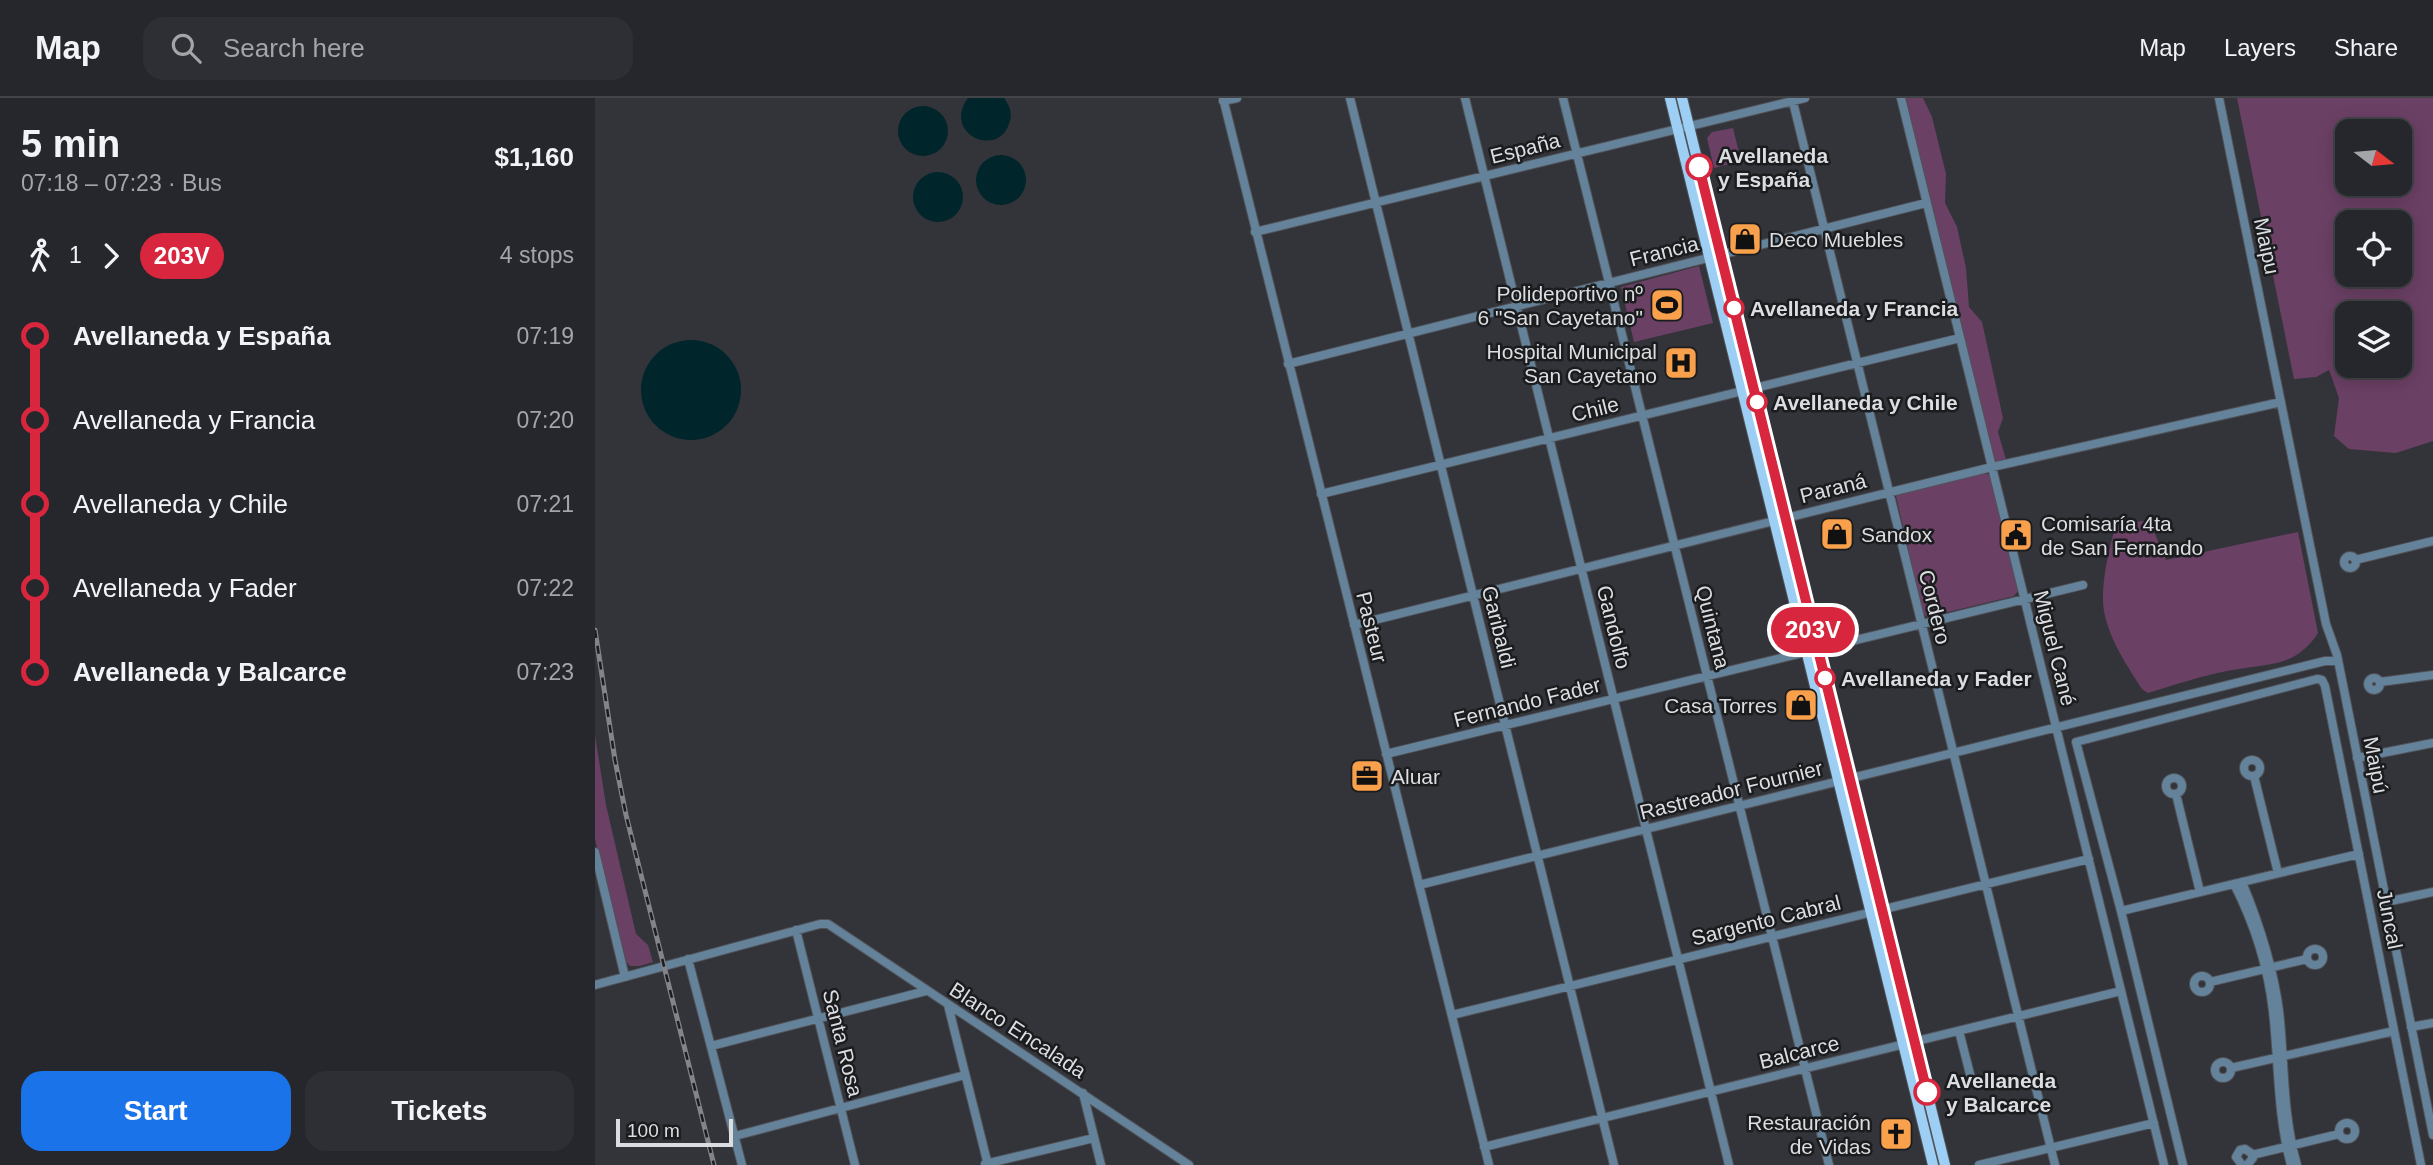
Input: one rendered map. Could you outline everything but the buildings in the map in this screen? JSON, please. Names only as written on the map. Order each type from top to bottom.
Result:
[{"type":"main road","points":[[1670,98],[1683,128],[1780,519],[1818,649],[1850,778],[1882,910],[1933,1165]]},
{"type":"main road","points":[[1682,98],[1683,128]]},
{"type":"main road","points":[[1780,519],[1806,652],[1870,913],[1945,1165]]},
{"type":"street","points":[[1223,100],[1237,98]]},
{"type":"street","name":"Garibaldi","points":[[1350,98],[1614,1165]]},
{"type":"street","name":"Gandolfo","points":[[1465,98],[1729,1165]]},
{"type":"street","name":"Quintana","points":[[1563,98],[1829,1165]]},
{"type":"street","name":"España","points":[[1255,232],[1792,99],[1805,98]]},
{"type":"street","name":"Miguel Cané","points":[[1901,98],[2164,1165]]},
{"type":"street","name":"Maipu","points":[[2219,98],[2281,402]]},
{"type":"street","name":"Cordero","points":[[1792,99],[2055,1165]]},
{"type":"street","name":"Pasteur","points":[[1223,100],[1489,1165]]},
{"type":"street","name":"Francia","points":[[1288,364],[1926,203]]},
{"type":"street","name":"Chile","points":[[1321,494],[1960,338]]},
{"type":"street","name":"Paraná","points":[[1354,625],[1992,467],[2281,402]]},
{"type":"street","name":"Maipú","points":[[2281,402],[2326,624],[2338,661],[2433,1135]]},
{"type":"street","points":[[2355,560],[2433,541]]},
{"type":"street","name":"Fernando Fader","points":[[1386,754],[2084,585]]},
{"type":"street","name":"Rastreador Fournier","points":[[1419,885],[2325,661],[2338,661]]},
{"type":"street","points":[[2380,682],[2433,675]]},
{"type":"street","name":"Juncal","points":[[2122,911],[2076,742],[2317,679],[2322,680],[2421,1165]]},
{"type":"street","points":[[2357,758],[2433,743]]},
{"type":"street","points":[[2254,776],[2278,873]]},
{"type":"street","points":[[2176,794],[2200,892]]},
{"type":"street","points":[[595,852],[625,977]]},
{"type":"street","points":[[2183,1165],[2122,911],[2359,854]]},
{"type":"street","name":"Sargento Cabral","points":[[1452,1015],[2089,859]]},
{"type":"street","points":[[2238,883],[2268,968],[2291,1165]]},
{"type":"street","points":[[2386,902],[2433,892]]},
{"type":"street","points":[[595,897],[605,894]]},
{"type":"street","name":"Blanco Encalada","points":[[796,930],[828,924],[1189,1165]]},
{"type":"street","points":[[595,985],[796,930]]},
{"type":"street","name":"Santa Rosa","points":[[796,930],[855,1165]]},
{"type":"street","points":[[2210,982],[2307,959]]},
{"type":"street","points":[[688,960],[742,1165]]},
{"type":"street","name":"Balcarce","points":[[1484,1147],[2121,990]]},
{"type":"street","points":[[711,1046],[926,991]]},
{"type":"street","points":[[948,1005],[986,1165],[1094,1138]]},
{"type":"street","points":[[2411,1027],[2433,1023]]},
{"type":"street","points":[[1959,1031],[1972,1078]]},
{"type":"street","points":[[2231,1068],[2394,1031]]},
{"type":"street","points":[[735,1136],[965,1075]]},
{"type":"street","points":[[1083,1093],[1101,1165]]},
{"type":"street","points":[[1979,1165],[2154,1123]]},
{"type":"street","points":[[2252,1155],[2339,1133]]},
{"type":"street","points":[[2289,1146],[2297,1165]]},
{"type":"street","points":[[2248,1150],[2252,1161],[2244,1165],[2237,1159],[2238,1152],[2248,1150]]},
{"type":"shaded area","points":[[1901,98],[1923,98],[1932,117],[1946,174],[1945,203],[1957,227],[1966,268],[1969,307],[1982,322],[2003,418],[1998,432],[2007,463],[1992,467]]},
{"type":"shaded area","points":[[2237,98],[2433,98],[2433,441],[2396,453],[2349,449],[2334,436],[2339,398],[2329,370],[2316,377],[2294,379]]},
{"type":"shaded area","points":[[1733,128],[1741,161],[1714,168],[1707,138],[1712,132]]},
{"type":"shaded area","name":"Polideportivo nº 6 \"San Cayetano\"","points":[[1699,266],[1713,323],[1634,342],[1621,287]]},
{"type":"shaded area","points":[[1985,473],[1990,475],[2018,591],[2014,596],[1927,617],[1923,613],[1896,496]]},
{"type":"shaded area","points":[[2149,520],[2166,560],[2298,532],[2318,633],[2309,645],[2289,659],[2217,673],[2148,693],[2142,689],[2110,632],[2104,611],[2103,591],[2116,525]]},
{"type":"shaded area","points":[[595,735],[606,805],[636,934],[648,945],[653,962],[640,966],[630,966],[624,960],[595,839]]},
{"type":"water","points":[[968,98],[1004,98],[1011,117],[1003,134],[994,140],[984,140],[966,131],[962,122],[962,111]]},
{"type":"water","points":[[923,106],[941,113],[948,131],[941,149],[923,156],[905,149],[898,131],[905,113]]},
{"type":"water","points":[[1001,155],[1019,162],[1026,180],[1019,198],[1001,205],[983,198],[976,180],[983,162]]},
{"type":"water","points":[[938,172],[956,179],[963,197],[956,215],[938,222],[920,215],[913,197],[920,179]]},
{"type":"water","points":[[691,340],[710,344],[726,355],[737,371],[741,390],[737,409],[726,425],[710,436],[691,440],[672,436],[656,425],[645,409],[641,390],[645,371],[656,355],[672,344]]},
{"type":"railway","points":[[595,630],[626,815],[714,1165]]},
{"type":"bus line","name":"203V","points":[[1699,167],[1927,1092]]},
{"type":"place","name":"Avellaneda y España","points":[[1699,167]]},
{"type":"place","name":"Deco Muebles","points":[[1745,239]]},
{"type":"place","name":"Polideportivo nº 6 \"San Cayetano\"","points":[[1667,305]]},
{"type":"place","name":"Avellaneda y Francia","points":[[1734,308]]},
{"type":"place","name":"Hospital Municipal San Cayetano","points":[[1681,363]]},
{"type":"place","name":"Avellaneda y Chile","points":[[1757,402]]},
{"type":"place","name":"Sandox","points":[[1837,534]]},
{"type":"place","name":"Comisaría 4ta de San Fernando","points":[[2016,535]]},
{"type":"place","name":"Avellaneda y Fader","points":[[1825,678]]},
{"type":"place","name":"Casa Torres","points":[[1801,705]]},
{"type":"place","name":"Aluar","points":[[1367,776]]},
{"type":"place","name":"Avellaneda y Balcarce","points":[[1927,1092]]},
{"type":"place","name":"Restauración de Vidas","points":[[1896,1134]]}]
